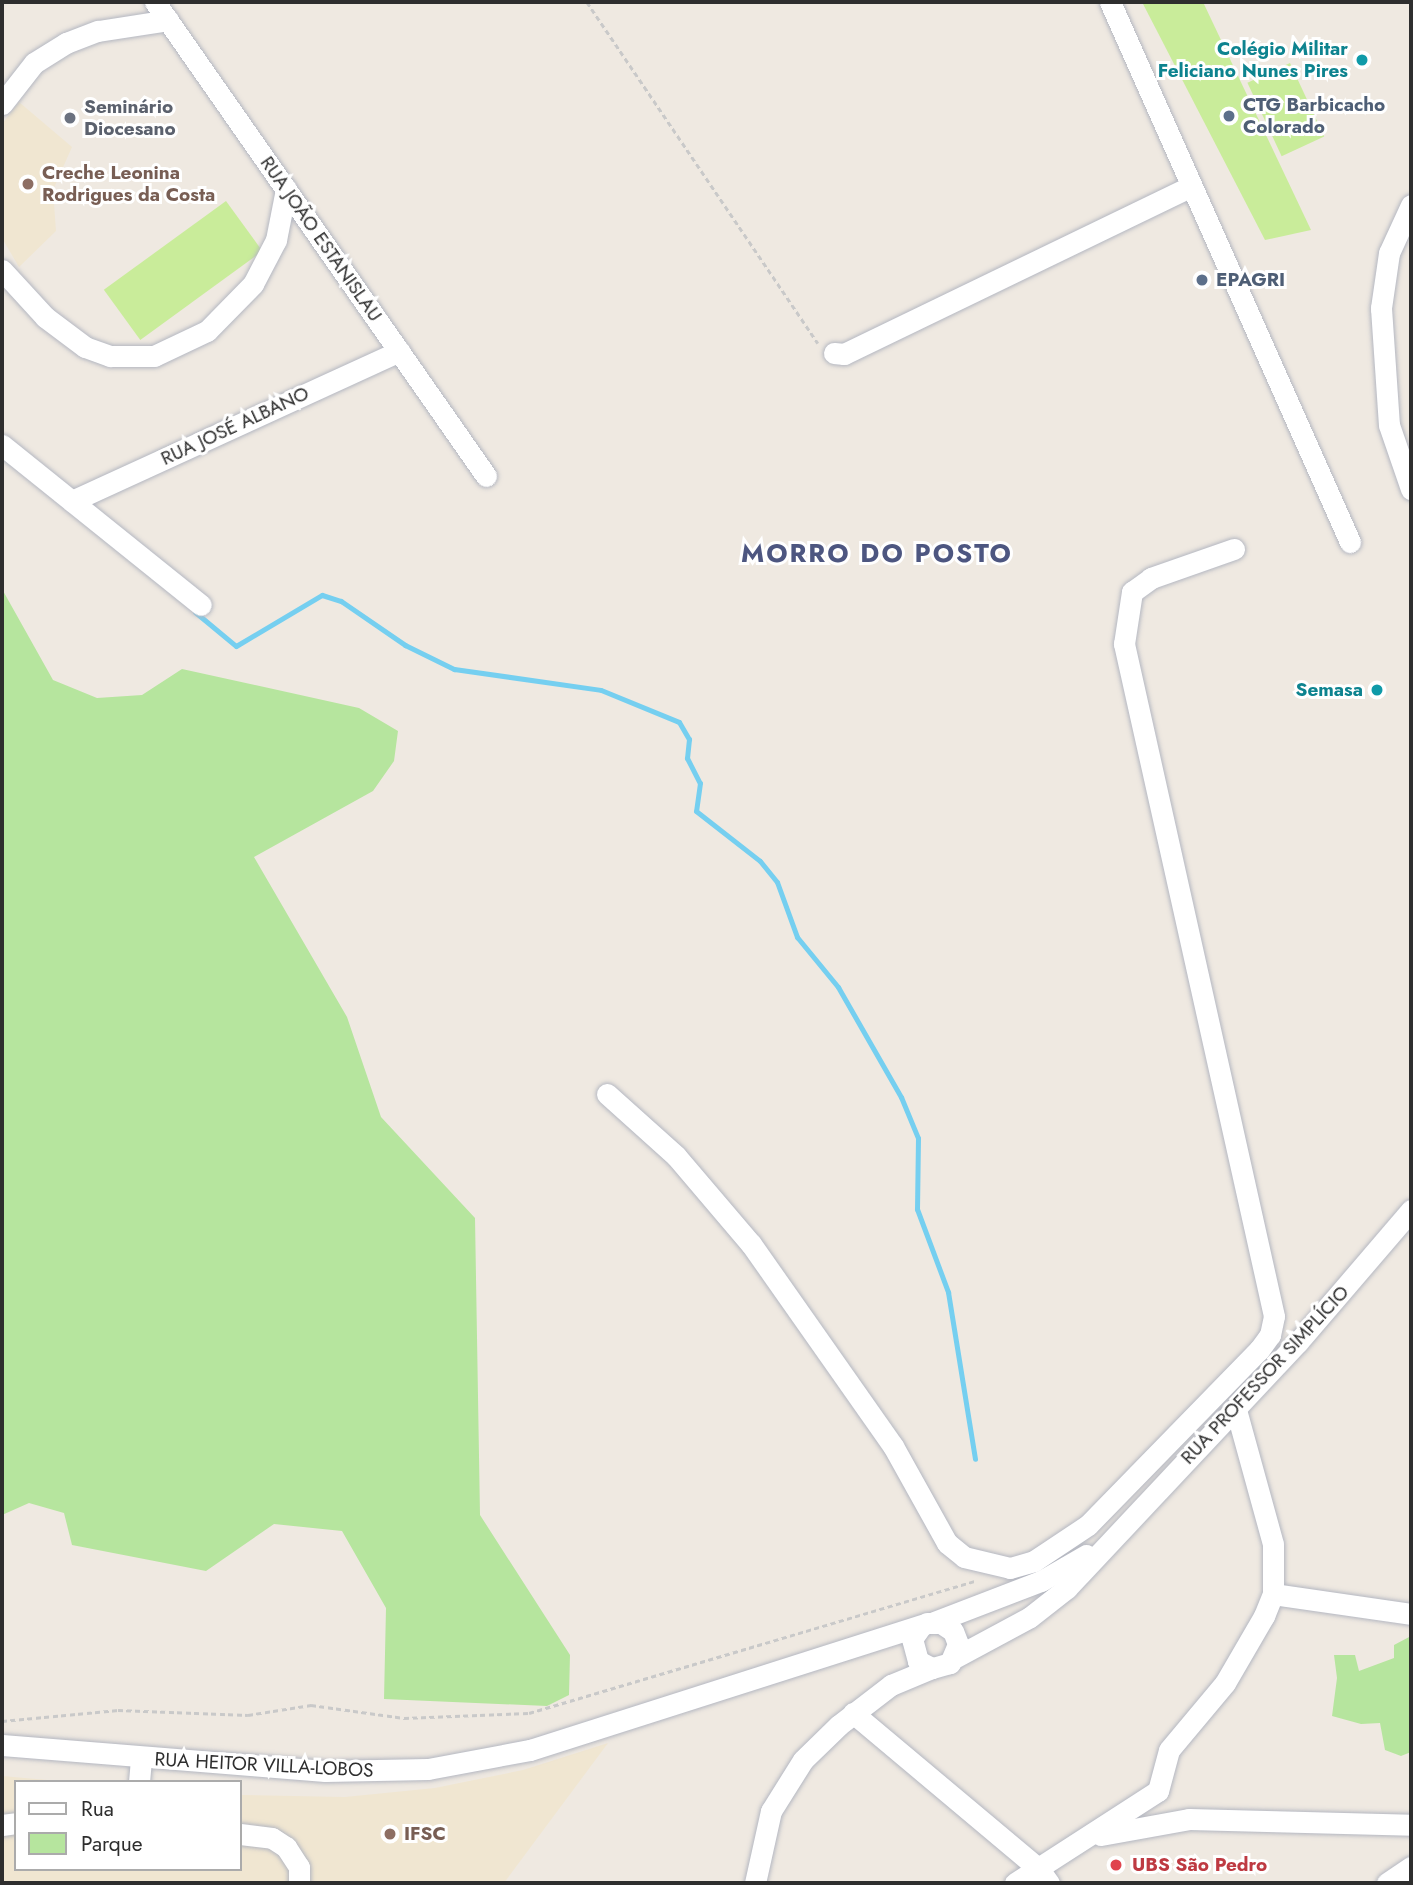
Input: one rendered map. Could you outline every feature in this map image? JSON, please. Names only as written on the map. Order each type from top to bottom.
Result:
[{"type":"street","name":"RUA JOÃO ESTANISLAU","points":[[155,2],[486,476]]},
{"type":"street","points":[[1110,2],[1350,542]]},
{"type":"street","points":[[5,90],[34,63],[66,43],[98,32],[167,20]]},
{"type":"street","points":[[834,353],[844,354],[1192,186]]},
{"type":"street","points":[[2,270],[46,317],[85,347],[110,356],[154,356],[206,331],[253,284],[276,240],[286,189]]},
{"type":"street","points":[[1411,205],[1389,253],[1381,308],[1389,425],[1411,489]]},
{"type":"street","name":"RUA JOSÉ ALBANO","points":[[72,501],[399,351]]},
{"type":"street","points":[[2,445],[201,605]]},
{"type":"street","points":[[607,1094],[676,1156],[751,1244],[893,1446],[947,1543],[964,1557],[1010,1567],[1034,1561],[1088,1525],[1259,1350],[1270,1335],[1274,1316],[1124,644],[1132,592],[1151,578],[1234,549]]},
{"type":"street","name":"RUA PROFESSOR SIMPLÍCIO","points":[[954,1658],[1053,1600],[1236,1410],[1411,1210]]},
{"type":"street","points":[[1015,1883],[1043,1876],[1078,1842],[1158,1791],[1168,1750],[1225,1683],[1273,1594],[1269,1522],[1236,1410]]},
{"type":"street","name":"RUA PROFESSOR SIMPLÍCIO","points":[[928,1624],[1060,1572],[1113,1535]]},
{"type":"street","points":[[1273,1594],[1411,1614]]},
{"type":"street","points":[[755,1883],[771,1811],[786,1782],[853,1713],[891,1685],[954,1658],[957,1637],[948,1626],[928,1624],[912,1639],[914,1654],[891,1685]]},
{"type":"street","name":"RUA HEITOR VILLA-LOBOS","points":[[2,1745],[325,1771],[428,1769],[530,1750],[928,1624]]},
{"type":"street","name":"RUA HEITOR VILLA-LOBOS","points":[[725,1689],[870,1654],[914,1654]]},
{"type":"street","points":[[914,1654],[932,1668]]},
{"type":"street","points":[[853,1713],[1043,1876]]},
{"type":"street","points":[[139,1780],[141,1757]]},
{"type":"street","points":[[1158,1791],[1189,1819]]},
{"type":"street","points":[[1078,1842],[1125,1828],[1189,1819],[1411,1825]]},
{"type":"street","points":[[242,1834],[272,1838],[286,1846],[299,1867],[299,1883]]},
{"type":"street","points":[[1387,1883],[1411,1867]]},
{"type":"path","points":[[587,2],[824,351],[834,353]]},
{"type":"path","points":[[2,1721],[118,1710],[248,1715],[311,1705],[404,1718],[529,1713],[967,1584],[1010,1567]]},
{"type":"shaded area","name":"Creche Leonina Rodrigues da Costa","points":[[19,102],[72,147],[53,190],[56,231],[19,267],[2,238],[2,124]]},
{"type":"shaded area","name":"IFSC","points":[[608,1743],[504,1883],[2,1883],[2,1776],[47,1780],[14,1780],[14,1871],[242,1871],[242,1795],[345,1797],[435,1788],[523,1770]]},
{"type":"green space","name":"CTG Barbicacho Colorado","points":[[1142,2],[1203,2],[1311,230],[1265,240]]},
{"type":"green space","points":[[1290,63],[1324,136],[1282,156],[1247,83]]},
{"type":"green space","points":[[226,201],[262,251],[140,340],[104,290]]},
{"type":"green space","points":[[2,589],[53,680],[97,698],[142,695],[182,669],[359,708],[398,731],[394,761],[373,791],[254,857],[347,1017],[381,1117],[475,1218],[480,1515],[570,1655],[569,1695],[547,1706],[384,1699],[386,1608],[342,1531],[274,1524],[206,1571],[72,1545],[64,1513],[29,1503],[2,1515]]},
{"type":"green space","points":[[1411,1636],[1411,1752],[1401,1756],[1385,1750],[1380,1723],[1361,1724],[1332,1716],[1337,1678],[1334,1655],[1355,1655],[1359,1671],[1394,1658],[1394,1645]]},
{"type":"waterway","points":[[195,612],[236,646],[322,595],[341,601],[405,645],[454,669],[601,690],[679,722],[689,739],[687,758],[700,783],[696,811],[760,861],[777,882],[797,937],[838,987],[901,1097],[918,1138],[917,1209],[948,1292],[975,1459]]},
{"type":"place","name":"Colégio Militar Feliciano Nunes Pires","points":[[1362,60]]},
{"type":"place","name":"CTG Barbicacho Colorado","points":[[1229,116]]},
{"type":"place","name":"Seminário Diocesano","points":[[70,118]]},
{"type":"place","name":"Creche Leonina Rodrigues da Costa","points":[[28,184]]},
{"type":"place","name":"EPAGRI","points":[[1202,280]]},
{"type":"place","name":"Semasa","points":[[1377,690]]},
{"type":"place","name":"IFSC","points":[[390,1834]]},
{"type":"place","name":"UBS São Pedro","points":[[1116,1865]]},
{"type":"district","name":"MORRO DO POSTO","points":[[877,554]]}]
